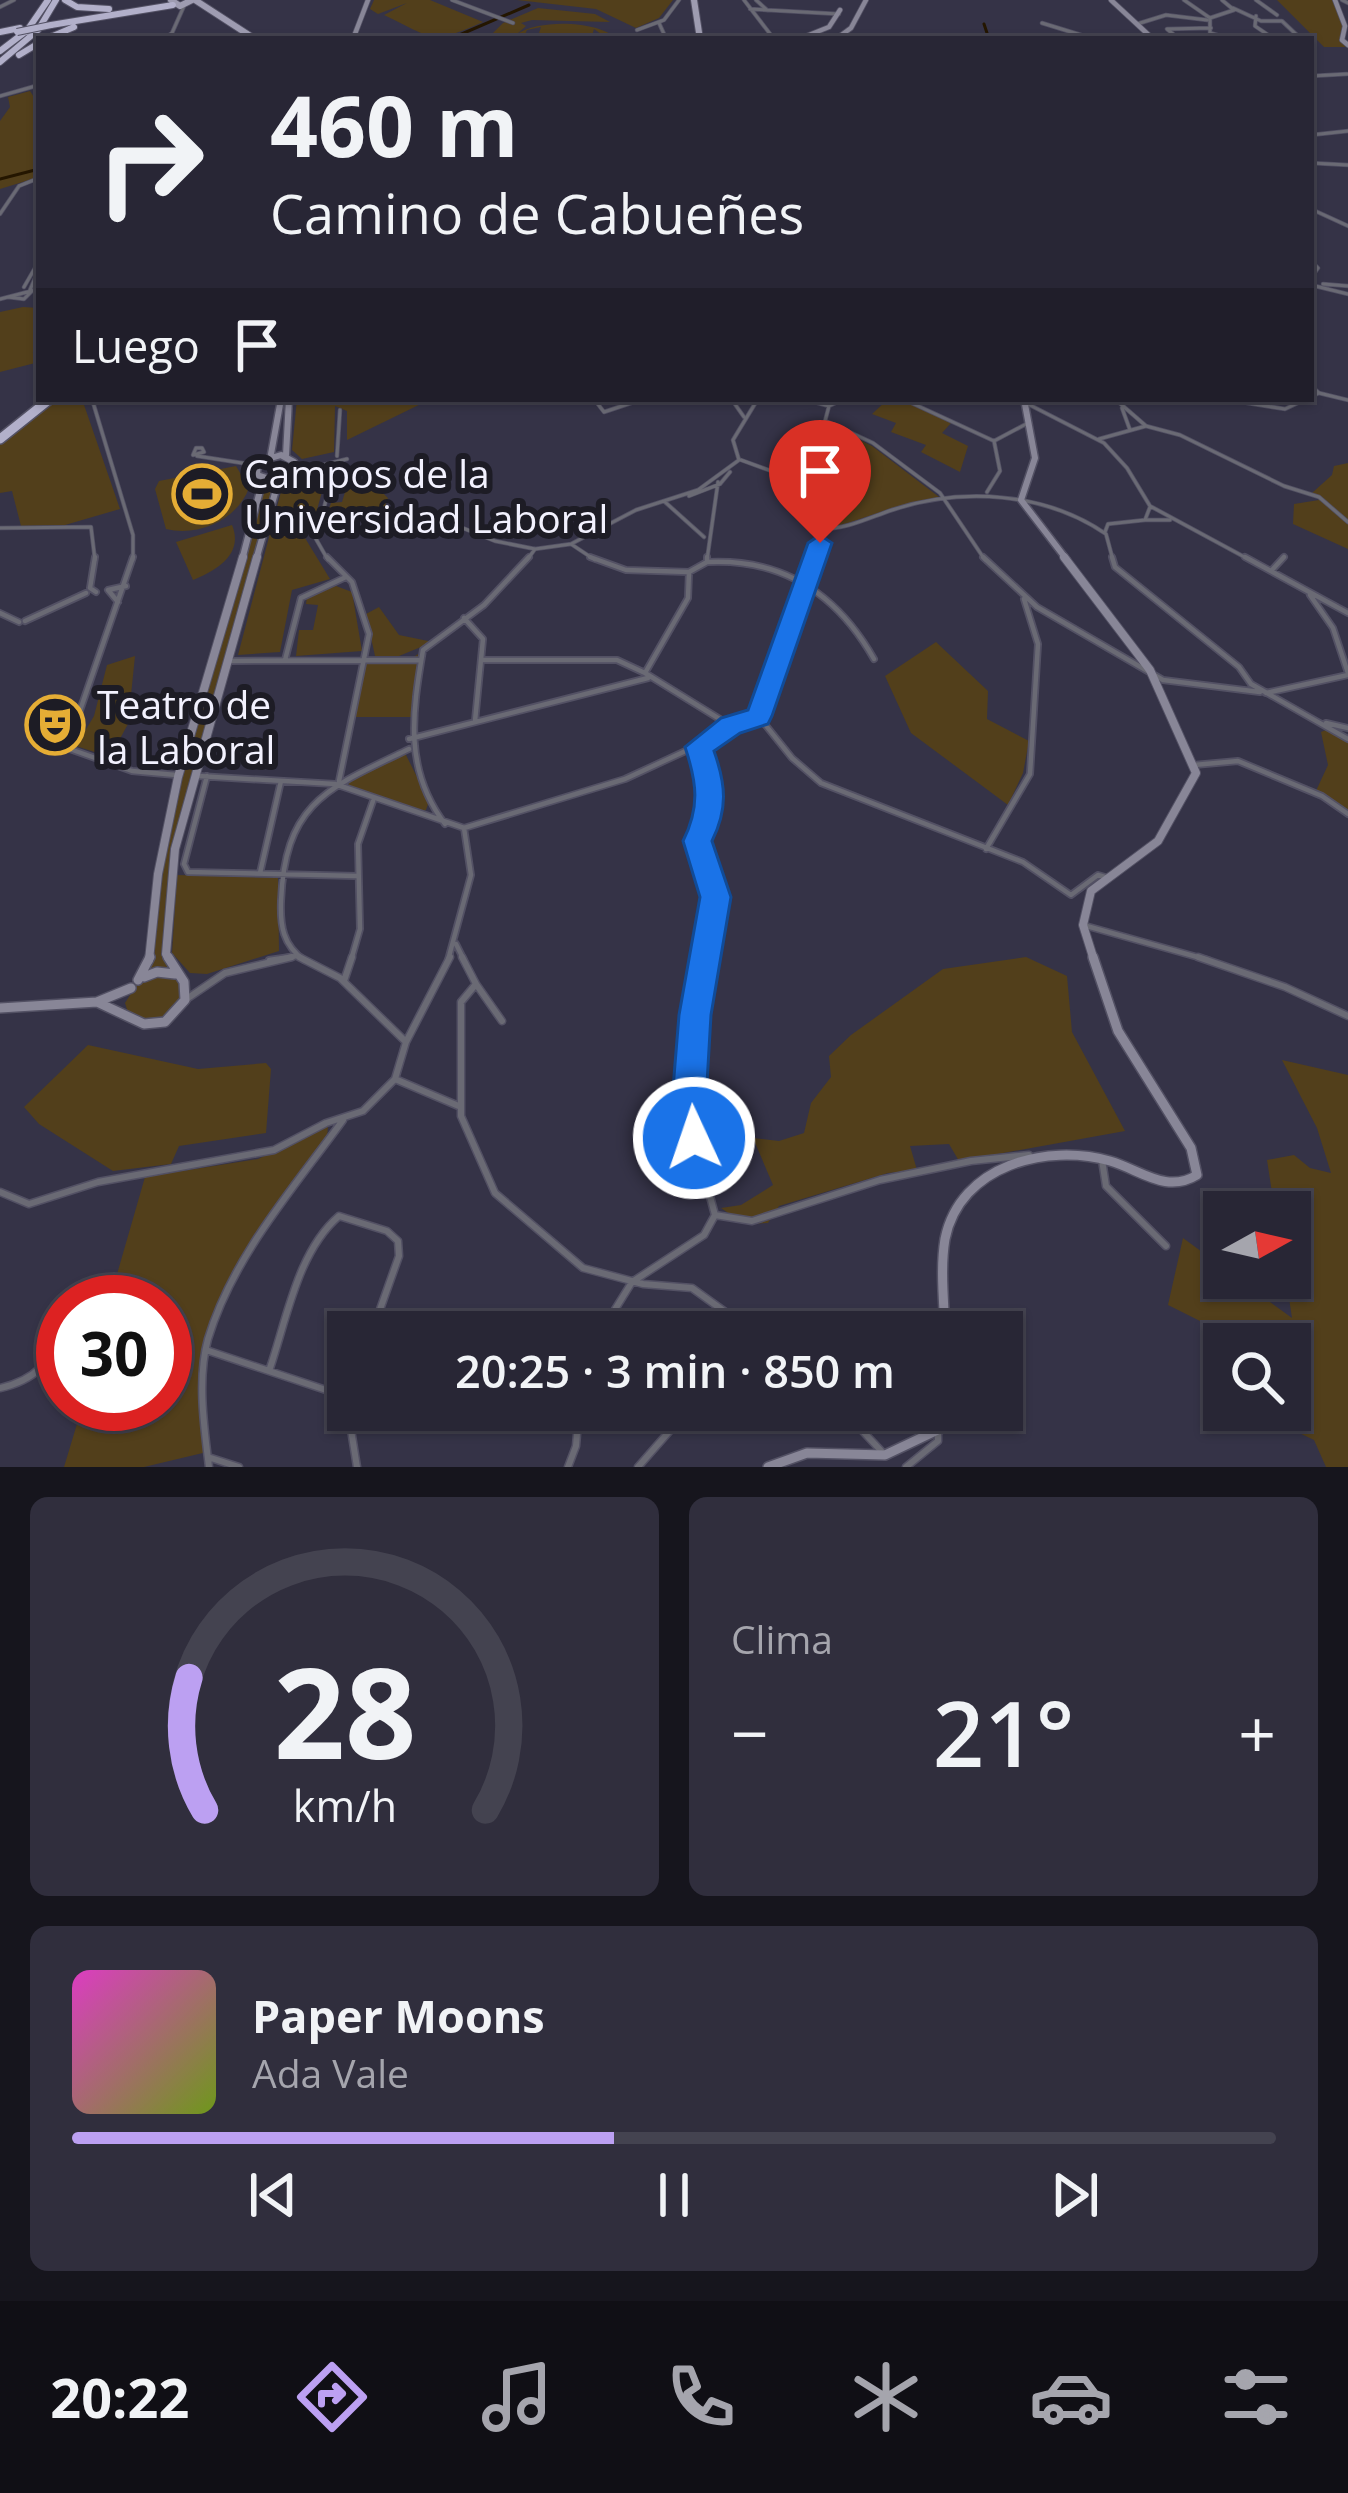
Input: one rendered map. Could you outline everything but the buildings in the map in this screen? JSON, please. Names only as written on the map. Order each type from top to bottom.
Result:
[{"type":"highway","points":[[56,0],[89,9],[181,4]]},
{"type":"highway","points":[[0,58],[21,31],[56,0]]},
{"type":"highway","points":[[0,58],[42,26],[56,0]]},
{"type":"highway","points":[[0,33],[147,6]]},
{"type":"highway","points":[[58,36],[147,6]]},
{"type":"highway","points":[[0,58],[36,44]]},
{"type":"highway","points":[[0,439],[46,402]]},
{"type":"main road","points":[[694,0],[699,36]]},
{"type":"main road","points":[[181,4],[215,14],[247,36]]},
{"type":"street","points":[[0,7],[14,0]]},
{"type":"street","points":[[353,36],[368,0]]},
{"type":"street","points":[[452,0],[513,22]]},
{"type":"street","points":[[637,30],[659,23],[679,0]]},
{"type":"street","points":[[744,0],[770,36]]},
{"type":"street","points":[[756,0],[766,10]]},
{"type":"street","points":[[838,36],[851,28],[866,0]]},
{"type":"street","points":[[1111,0],[1150,36]]},
{"type":"street","points":[[1146,22],[1211,33],[1208,19],[1184,0]]},
{"type":"street","points":[[1222,0],[1233,10]]},
{"type":"street","points":[[1256,0],[1277,15]]},
{"type":"street","points":[[1342,1],[1342,40],[1348,45]]},
{"type":"street","points":[[168,36],[181,4]]},
{"type":"street","points":[[1137,24],[1170,15],[1208,19],[1233,10],[1244,11],[1271,36]]},
{"type":"street","points":[[752,11],[824,16],[840,12]]},
{"type":"street","points":[[819,34],[840,12]]},
{"type":"street","points":[[1255,19],[1282,21],[1298,36]]},
{"type":"street","points":[[659,23],[664,34]]},
{"type":"street","points":[[1042,23],[1084,36]]},
{"type":"street","points":[[1167,29],[1175,36]]},
{"type":"street","points":[[811,36],[827,36]]},
{"type":"street","points":[[1314,76],[1347,74]]},
{"type":"street","points":[[0,96],[36,86]]},
{"type":"street","points":[[1314,135],[1348,131]]},
{"type":"street","points":[[1314,163],[1348,165]]},
{"type":"street","points":[[0,214],[19,186],[36,179]]},
{"type":"street","points":[[1314,210],[1348,226]]},
{"type":"street","points":[[15,295],[36,265]]},
{"type":"street","points":[[1314,283],[1348,286]]},
{"type":"street","points":[[1314,284],[1348,294]]},
{"type":"street","points":[[0,299],[28,298],[34,290]]},
{"type":"street","points":[[1314,389],[1348,400]]},
{"type":"street","points":[[1314,397],[1319,393]]},
{"type":"street","points":[[93,402],[133,535],[126,586],[117,600],[67,748],[132,771],[179,775]]},
{"type":"street","points":[[270,456],[284,402]]},
{"type":"street","points":[[285,402],[290,472]]},
{"type":"street","points":[[596,402],[604,412],[634,402]]},
{"type":"street","points":[[734,402],[744,417]]},
{"type":"street","points":[[740,460],[733,440],[752,402]]},
{"type":"street","points":[[815,402],[830,406]]},
{"type":"street","points":[[759,716],[819,552],[823,500],[811,474],[835,402]]},
{"type":"street","points":[[910,402],[994,441]]},
{"type":"street","points":[[1022,500],[1035,458],[1024,402]]},
{"type":"street","points":[[1027,402],[1054,421],[1099,439],[1136,481],[1150,506],[1348,613]]},
{"type":"street","points":[[1117,402],[1146,426],[1180,435],[1269,479],[1319,497],[1348,522]]},
{"type":"street","points":[[1239,402],[1286,410],[1308,402]]},
{"type":"street","points":[[1122,408],[1130,430]]},
{"type":"street","points":[[262,479],[279,479],[306,464],[342,458],[340,410]]},
{"type":"street","points":[[828,422],[873,443],[949,501],[990,567],[1024,598],[1155,676],[1248,686],[1348,733]]},
{"type":"street","points":[[994,441],[1028,423]]},
{"type":"street","points":[[1099,439],[1146,426]]},
{"type":"street","points":[[982,495],[992,488],[1000,466],[994,441]]},
{"type":"street","points":[[218,458],[204,452],[197,456],[255,465],[270,456],[306,464]]},
{"type":"street","points":[[323,513],[438,518],[494,542],[535,550],[571,544],[635,510],[718,482],[740,460]]},
{"type":"street","points":[[740,460],[777,473],[811,474]]},
{"type":"street","points":[[332,463],[316,538],[331,565],[352,582],[369,634],[337,782]]},
{"type":"street","points":[[130,1019],[124,1009],[134,984],[151,962],[156,881],[179,775],[263,491],[255,465]]},
{"type":"street","points":[[185,1000],[181,978],[166,954],[175,849],[279,479]]},
{"type":"street","points":[[707,562],[704,537],[718,482]]},
{"type":"street","points":[[992,488],[1003,496]]},
{"type":"street","points":[[821,529],[982,495],[1022,500],[1105,532]]},
{"type":"street","points":[[715,1215],[752,1221],[880,1180],[971,1161],[1059,1153],[1102,1160],[1173,1184],[1186,1183],[1197,1175],[1191,1148],[1118,1031],[1083,925],[1091,892],[1159,841],[1196,772],[1155,676],[1022,500]]},
{"type":"street","points":[[665,502],[704,537]]},
{"type":"street","points":[[1145,520],[1150,506]]},
{"type":"street","points":[[1096,526],[1175,520]]},
{"type":"street","points":[[1108,524],[1105,532],[1115,567],[1239,667],[1248,686]]},
{"type":"street","points":[[0,528],[91,527],[97,548],[90,588],[96,592]]},
{"type":"street","points":[[571,544],[588,559],[608,566],[689,572],[707,562],[765,563],[807,582],[842,607],[874,659]]},
{"type":"street","points":[[400,660],[445,640],[535,550]]},
{"type":"street","points":[[1272,570],[1284,556]]},
{"type":"street","points":[[645,673],[688,598],[689,572]]},
{"type":"street","points":[[285,660],[301,598],[346,578]]},
{"type":"street","points":[[117,600],[108,590],[126,586]]},
{"type":"street","points":[[1263,693],[1348,674],[1337,637],[1306,590]]},
{"type":"street","points":[[0,614],[22,622],[39,616],[51,602],[86,593]]},
{"type":"street","points":[[986,849],[1030,774],[1038,644],[1024,598]]},
{"type":"street","points":[[464,618],[481,632],[475,721]]},
{"type":"street","points":[[1337,637],[1348,632]]},
{"type":"street","points":[[423,650],[410,753],[429,801],[445,824]]},
{"type":"street","points":[[482,660],[617,659],[731,726]]},
{"type":"street","points":[[225,661],[421,660]]},
{"type":"street","points":[[400,753],[410,738],[639,677],[653,679]]},
{"type":"street","points":[[193,776],[337,782],[346,791],[373,801],[464,828],[625,779],[759,716]]},
{"type":"street","points":[[759,716],[792,758],[821,783],[1032,866],[1071,895],[1098,874],[1105,877]]},
{"type":"street","points":[[614,1311],[632,1282],[704,1234],[715,1215],[690,1122],[689,1101],[695,1015],[716,897],[698,841],[710,817],[710,782],[699,747]]},
{"type":"street","points":[[406,1042],[344,981],[297,956],[281,932],[281,875],[292,824],[337,782],[400,753],[410,753]]},
{"type":"street","points":[[1194,765],[1238,761],[1322,796],[1348,814]]},
{"type":"street","points":[[344,766],[355,774]]},
{"type":"street","points":[[346,791],[355,774]]},
{"type":"street","points":[[207,776],[184,869],[357,876]]},
{"type":"street","points":[[260,873],[281,781]]},
{"type":"street","points":[[344,981],[360,929],[359,836],[373,801]]},
{"type":"street","points":[[414,814],[426,810],[429,801]]},
{"type":"street","points":[[0,1192],[23,1203],[36,1203],[98,1182],[257,1155],[326,1123],[343,1120],[383,1096],[456,944],[471,875],[464,828]]},
{"type":"street","points":[[1083,925],[1232,970],[1320,1001],[1348,1016]]},
{"type":"street","points":[[456,944],[502,1021]]},
{"type":"street","points":[[0,1008],[98,1003],[167,971],[181,978],[211,978],[263,959],[297,956]]},
{"type":"street","points":[[98,1003],[144,1026],[158,1024],[176,1014],[211,978]]},
{"type":"street","points":[[476,984],[460,1002],[461,1107],[495,1193],[583,1268],[632,1282],[692,1288],[724,1311]]},
{"type":"street","points":[[395,1079],[461,1107]]},
{"type":"street","points":[[239,1467],[210,1463],[203,1420],[206,1350],[240,1262],[343,1120]]},
{"type":"street","points":[[945,1311],[943,1240],[948,1220],[974,1186],[1034,1156]]},
{"type":"street","points":[[1102,1160],[1106,1186],[1166,1246]]},
{"type":"street","points":[[270,1368],[305,1271],[325,1227],[339,1216],[387,1231],[400,1248],[379,1311]]},
{"type":"street","points":[[206,1350],[327,1390]]},
{"type":"street","points":[[0,1388],[36,1373]]},
{"type":"street","points":[[351,1431],[357,1467]]},
{"type":"street","points":[[568,1467],[577,1431]]},
{"type":"street","points":[[638,1467],[670,1431]]},
{"type":"street","points":[[864,1431],[885,1455]]},
{"type":"street","points":[[767,1467],[807,1454],[885,1455],[938,1431],[938,1441],[906,1467]]},
{"type":"shaded area","points":[[374,0],[430,0],[483,22],[433,36],[384,15],[407,3],[378,14],[370,9]]},
{"type":"shaded area","points":[[517,0],[673,0],[659,18],[636,28],[596,9]]},
{"type":"shaded area","points":[[1277,0],[1335,0],[1345,26],[1341,37],[1348,47],[1324,47]]},
{"type":"shaded area","points":[[538,8],[595,14],[610,22],[532,20],[521,23],[526,26],[517,34],[527,29],[539,26],[568,24],[596,28],[612,36],[594,29],[592,36],[538,36],[541,27],[527,30],[524,36],[490,36],[503,23]]},
{"type":"shaded area","points":[[30,91],[36,100],[36,178],[0,189],[0,121],[10,107],[8,97]]},
{"type":"shaded area","points":[[36,308],[36,351],[32,353],[36,352],[36,363],[0,372],[0,312]]},
{"type":"shaded area","points":[[51,402],[83,402],[120,509],[65,525],[21,526],[12,491],[0,493],[0,443]]},
{"type":"shaded area","points":[[297,402],[425,402],[347,440],[347,411],[335,406],[334,452],[302,459],[292,450]]},
{"type":"shaded area","points":[[885,402],[906,402],[951,423],[942,433],[968,446],[960,472],[921,452],[926,445],[891,432],[896,423],[872,414]]},
{"type":"shaded area","points":[[830,425],[872,446],[943,500],[896,507],[836,527],[826,522],[827,498],[816,479]]},
{"type":"shaded area","points":[[1348,463],[1348,549],[1293,524],[1294,504],[1319,500],[1312,493],[1332,475],[1334,466]]},
{"type":"shaded area","name":"Campos de la Universidad Laboral","points":[[236,466],[249,488],[235,509],[203,528],[166,529],[155,489],[159,481]]},
{"type":"shaded area","points":[[302,468],[328,470],[305,538],[330,579],[292,590],[280,652],[238,655],[283,484]]},
{"type":"shaded area","points":[[338,478],[375,485],[388,498],[385,506],[373,512],[328,511],[331,503],[342,502],[346,489],[334,488]]},
{"type":"shaded area","points":[[263,479],[279,479],[182,816],[166,954],[187,990],[169,1020],[130,1019],[125,1003],[146,970],[156,881],[179,775]]},
{"type":"shaded area","points":[[232,525],[231,553],[219,566],[193,580],[176,542]]},
{"type":"shaded area","points":[[336,586],[352,592],[362,651],[296,656],[299,630],[313,630],[318,605],[306,604],[307,597]]},
{"type":"shaded area","points":[[379,607],[399,635],[433,642],[399,656],[375,656],[366,614]]},
{"type":"shaded area","points":[[936,642],[988,691],[987,719],[1029,741],[1023,773],[1008,805],[911,733],[885,676]]},
{"type":"shaded area","points":[[418,654],[412,717],[354,717],[365,660],[411,659]]},
{"type":"shaded area","points":[[135,656],[128,724],[110,757],[76,746],[94,716],[107,665]]},
{"type":"shaded area","points":[[1331,728],[1348,739],[1348,814],[1315,793],[1328,765],[1321,732]]},
{"type":"shaded area","points":[[405,753],[429,801],[426,810],[414,814],[347,791],[350,779]]},
{"type":"shaded area","points":[[177,875],[278,878],[279,951],[207,974],[190,973],[172,953]]},
{"type":"shaded area","points":[[1026,957],[1067,976],[1072,1032],[1125,1131],[959,1161],[949,1144],[910,1146],[917,1170],[888,1173],[779,1206],[768,1223],[744,1224],[721,1208],[741,1205],[773,1185],[753,1138],[779,1141],[804,1133],[811,1103],[831,1077],[829,1056],[851,1035],[943,969]]},
{"type":"shaded area","points":[[88,1045],[198,1069],[266,1063],[271,1069],[266,1133],[179,1146],[171,1164],[113,1171],[39,1124],[24,1107]]},
{"type":"shaded area","points":[[1282,1060],[1348,1075],[1348,1467],[1326,1467],[1314,1440],[1295,1431],[1311,1431],[1311,1323],[1203,1325],[1168,1305],[1183,1238],[1203,1253],[1203,1299],[1266,1299],[1292,1318],[1289,1299],[1311,1299],[1311,1191],[1272,1191],[1267,1160],[1294,1155],[1310,1168],[1331,1173],[1317,1128]]},
{"type":"shaded area","points":[[328,1126],[327,1138],[249,1247],[211,1321],[201,1362],[199,1405],[207,1452],[144,1467],[64,1467],[75,1431],[192,1431],[192,1275],[117,1275],[145,1177],[258,1159]]},
{"type":"waterway","points":[[457,36],[529,5]]},
{"type":"waterway","points":[[984,24],[988,36]]},
{"type":"waterway","points":[[0,179],[36,170]]},
{"type":"place","name":"Campos de la Universidad Laboral","points":[[202,494]]},
{"type":"place","name":"Teatro de la Laboral","points":[[55,725]]},
{"type":"route","points":[[694,1138],[689,1101],[695,1015],[716,897],[698,841],[710,817],[708,768],[699,747],[731,726],[759,716],[814,571],[820,543]]}]
